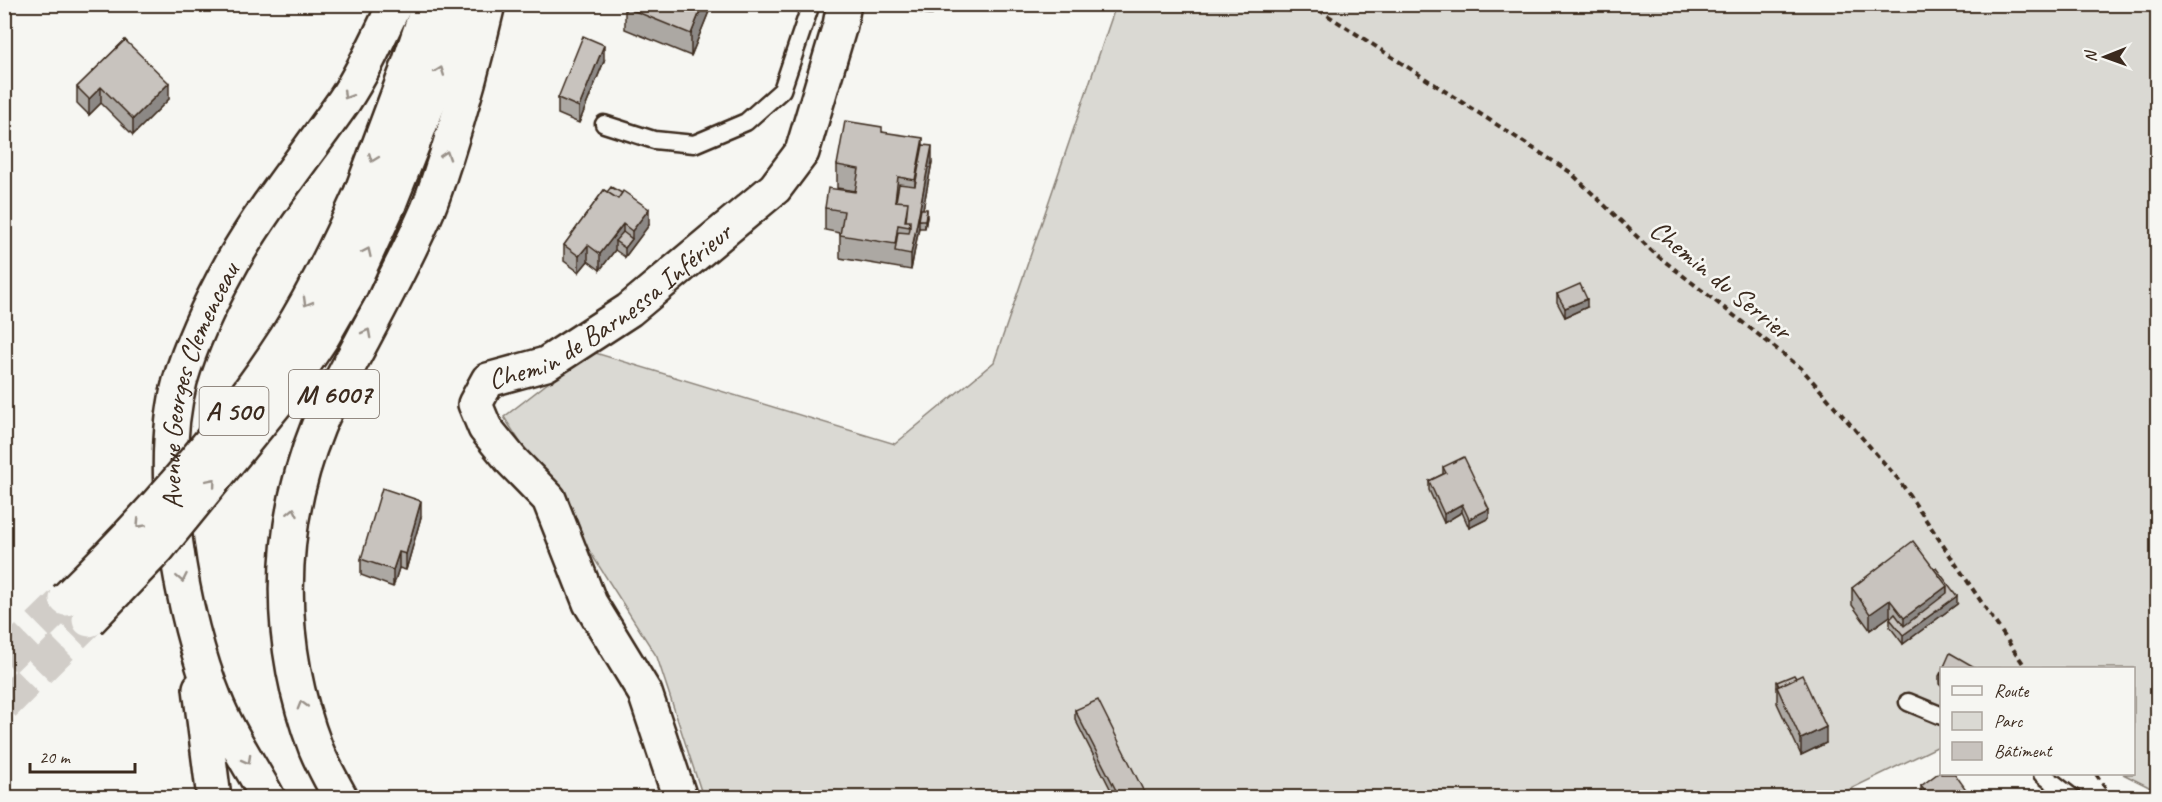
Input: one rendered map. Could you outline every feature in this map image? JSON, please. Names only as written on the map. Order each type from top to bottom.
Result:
[{"type":"main road","name":"Avenue Georges Clemenceau","points":[[268,798],[216,704],[194,639],[177,553],[171,490],[172,434],[180,382],[202,320],[234,259],[279,191],[346,98],[395,4]]},
{"type":"main road","name":"A 500","points":[[78,610],[158,548],[286,391],[323,336],[350,288],[429,4]]},
{"type":"main road","name":"A 500","points":[[375,198],[422,120],[452,39],[462,4]]},
{"type":"main road","name":"M 6007","points":[[340,798],[317,751],[300,703],[294,672],[285,579],[287,548],[294,506],[319,426],[406,257],[429,206],[472,72],[488,4]]},
{"type":"main road","name":"Chemin de Barnessa Inférieur","points":[[680,798],[645,693],[590,603],[549,499],[512,461],[485,428],[476,405],[488,380],[546,364],[629,310],[776,188],[802,152],[840,26],[844,4]]},
{"type":"main road","points":[[194,639],[214,798]]},
{"type":"main road","name":"M 6007","points":[[317,751],[322,798]]},
{"type":"lane","points":[[604,124],[654,140],[694,144],[746,122],[782,90],[811,4]]},
{"type":"lane","points":[[1908,702],[1940,716]]},
{"type":"lane","points":[[2043,775],[2073,798]]},
{"type":"path","name":"Chemin du Serrier","points":[[1310,4],[1570,172],[1654,253],[1801,368],[1899,480],[2025,667]]},
{"type":"path","points":[[2097,775],[2112,798]]},
{"type":"green space","points":[[1116,5],[2157,5],[2157,791],[2125,775],[2135,775],[2135,667],[1940,667],[1940,745],[1834,797],[703,797],[657,657],[504,417],[589,351],[895,444],[994,362]]},
{"type":"building","points":[[626,4],[703,4],[691,34],[625,7]]},
{"type":"building","points":[[583,36],[604,45],[579,107],[558,98]]},
{"type":"building","points":[[125,40],[169,83],[133,119],[101,87],[89,99],[77,87]]},
{"type":"building","points":[[845,121],[882,127],[882,132],[923,138],[915,180],[898,177],[895,201],[908,202],[905,221],[910,221],[909,227],[898,225],[895,244],[840,235],[844,211],[825,208],[828,188],[855,192],[859,169],[837,165]]},
{"type":"building","points":[[923,145],[932,146],[911,254],[895,251],[898,232],[909,233],[910,228],[910,221],[906,221],[908,202],[896,201],[899,184],[915,186]]},
{"type":"building","points":[[611,187],[622,193],[618,199],[607,192]]},
{"type":"building","points":[[604,190],[618,199],[623,191],[649,209],[632,231],[623,224],[600,254],[588,245],[579,256],[564,245]]},
{"type":"building","points":[[921,209],[927,209],[925,220],[919,220]]},
{"type":"building","points":[[623,232],[632,239],[625,248],[615,241]]},
{"type":"building","points":[[1580,284],[1587,299],[1565,308],[1557,294]]},
{"type":"building","points":[[1464,457],[1489,509],[1469,519],[1462,504],[1444,514],[1429,481],[1446,473],[1443,467]]},
{"type":"building","points":[[382,488],[421,501],[406,554],[399,552],[393,570],[361,559]]},
{"type":"building","points":[[1913,541],[1947,586],[1904,618],[1890,600],[1870,614],[1852,588]]},
{"type":"building","points":[[1936,568],[1957,596],[1903,635],[1890,619],[1895,614],[1904,626],[1947,593],[1947,586],[1934,569]]},
{"type":"building","points":[[1950,653],[1974,667],[1944,667]]},
{"type":"building","points":[[1794,675],[1796,678],[1779,686],[1777,682]]},
{"type":"building","points":[[1802,675],[1826,727],[1801,739],[1777,687]]},
{"type":"building","points":[[1098,700],[1147,798],[1120,798],[1075,710]]},
{"type":"building","points":[[1940,772],[1940,775],[1956,775],[1972,798],[1930,798],[1921,786]]},
{"type":"tunnel","points":[[4,660],[66,599]]},
{"type":"tunnel","points":[[4,705],[89,620]]}]
